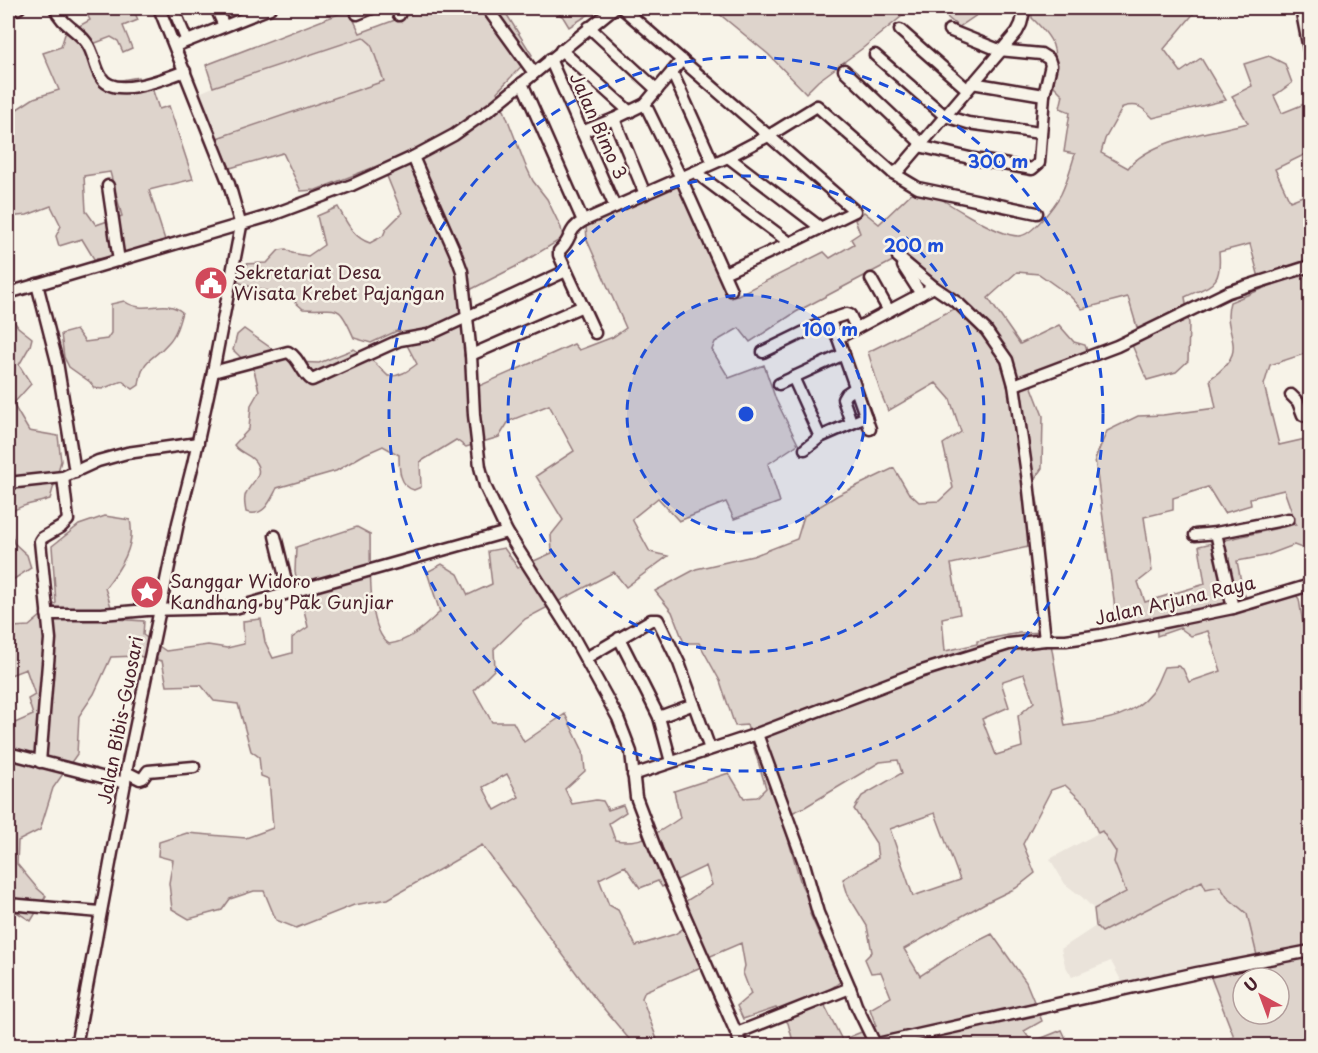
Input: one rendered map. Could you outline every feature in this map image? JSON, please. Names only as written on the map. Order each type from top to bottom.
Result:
[{"type":"street","points":[[8,10],[19,8]]},
{"type":"street","points":[[55,8],[63,21],[85,40],[100,76],[108,83],[119,87],[151,83],[185,71]]},
{"type":"street","points":[[159,8],[229,184],[241,226]]},
{"type":"street","points":[[173,8],[187,41]]},
{"type":"street","points":[[216,8],[224,26]]},
{"type":"street","points":[[175,46],[267,8]]},
{"type":"street","points":[[357,14],[372,8]]},
{"type":"street","points":[[487,8],[534,73]]},
{"type":"street","points":[[8,293],[241,226],[330,194],[413,157],[454,135],[522,84],[614,8]]},
{"type":"street","points":[[622,8],[855,211],[724,273]]},
{"type":"street","points":[[893,173],[900,169],[1022,24],[1025,8]]},
{"type":"street","points":[[1301,8],[1311,54]]},
{"type":"street","points":[[589,27],[657,90]]},
{"type":"street","points":[[900,30],[970,86],[1044,95]]},
{"type":"street","points":[[844,70],[920,145],[974,159],[1032,169],[1039,163],[1044,95],[1051,65],[1047,56],[999,50],[949,30]]},
{"type":"street","points":[[561,50],[630,112]]},
{"type":"street","points":[[875,55],[945,116],[968,123],[1040,132]]},
{"type":"street","name":"Jalan Bimo 3","points":[[550,59],[615,207]]},
{"type":"street","points":[[582,132],[645,104],[682,60]]},
{"type":"street","points":[[672,72],[713,163]]},
{"type":"street","points":[[522,84],[583,221]]},
{"type":"street","points":[[645,104],[731,290]]},
{"type":"street","points":[[596,333],[559,255],[572,229],[583,221],[728,157],[817,106],[893,173],[918,188],[1037,213]]},
{"type":"street","points":[[614,119],[645,194]]},
{"type":"street","points":[[413,157],[459,262],[471,355],[480,467],[488,495],[507,532],[586,658],[625,736],[631,752],[636,797],[656,850],[742,1046]]},
{"type":"street","points":[[728,157],[821,228]]},
{"type":"street","points":[[695,172],[790,243]]},
{"type":"street","points":[[108,186],[119,261]]},
{"type":"street","name":"Jalan Bibis-Guosari","points":[[76,1046],[125,778],[178,523],[213,372],[241,226]]},
{"type":"street","points":[[921,294],[898,257],[959,304],[986,330],[1007,360],[1014,385],[1034,531],[1045,640]]},
{"type":"street","points":[[1014,385],[1117,346],[1228,291],[1311,266]]},
{"type":"street","points":[[213,372],[288,352],[294,356],[305,375],[312,380],[400,340],[410,337],[422,338],[566,271]]},
{"type":"street","points":[[871,279],[889,311]]},
{"type":"street","points":[[37,284],[57,362],[75,472]]},
{"type":"street","points":[[838,338],[934,287]]},
{"type":"street","points":[[471,355],[583,306]]},
{"type":"street","points":[[763,352],[829,320],[847,314],[856,328]]},
{"type":"street","points":[[829,320],[838,338],[870,429]]},
{"type":"street","points":[[779,384],[844,354]]},
{"type":"street","points":[[793,377],[820,437]]},
{"type":"street","points":[[851,422],[843,399],[846,393],[855,387]]},
{"type":"street","points":[[1291,395],[1298,402],[1303,415],[1311,417]]},
{"type":"street","points":[[805,449],[820,437],[866,417]]},
{"type":"street","points":[[8,483],[63,477],[98,461],[127,453],[198,443]]},
{"type":"street","points":[[40,762],[50,639],[40,541],[68,520],[63,477]]},
{"type":"street","points":[[1195,535],[1288,519]]},
{"type":"street","points":[[47,614],[235,608],[507,532]]},
{"type":"street","points":[[1216,533],[1233,608]]},
{"type":"street","points":[[275,536],[289,594]]},
{"type":"street","name":"Jalan Arjuna Raya","points":[[633,775],[757,734],[954,661],[1009,644],[1081,639],[1233,608],[1311,585]]},
{"type":"street","points":[[586,658],[651,620],[660,622],[679,663],[710,749]]},
{"type":"street","points":[[619,638],[658,717],[671,762]]},
{"type":"street","points":[[658,717],[694,704]]},
{"type":"street","points":[[757,734],[803,860],[818,913],[872,1045],[1197,973],[1311,951]]},
{"type":"street","points":[[8,753],[40,762],[125,778],[140,779],[148,771],[195,767]]},
{"type":"street","points":[[8,904],[100,912]]},
{"type":"street","points":[[737,1033],[850,988]]},
{"type":"shaded area","points":[[84,8],[133,8],[138,20],[123,26],[132,48],[123,52],[118,41],[111,37],[85,47],[99,84],[138,77],[143,88],[152,88],[159,109],[169,106],[193,179],[149,190],[166,243],[109,258],[94,259],[82,239],[59,246],[56,236],[61,226],[51,206],[27,215],[8,217],[8,115],[34,98],[59,90],[43,53],[61,47],[65,34],[90,20]],"holes":[[[110,172],[122,216],[96,225],[86,211],[84,176]]]},
{"type":"shaded area","points":[[422,8],[517,8],[507,15],[532,55],[497,92],[525,164],[533,181],[547,199],[561,228],[563,238],[515,267],[460,295],[477,387],[574,344],[579,350],[613,337],[626,328],[587,240],[586,225],[679,184],[732,298],[824,252],[830,258],[854,244],[851,239],[860,233],[855,220],[864,212],[879,224],[920,185],[969,216],[997,230],[1019,236],[1030,231],[1049,212],[1061,194],[1075,154],[1064,152],[1070,112],[1060,108],[1063,95],[1054,86],[1054,49],[1052,42],[1032,18],[1032,8],[1195,8],[1195,12],[1164,49],[1181,72],[1201,58],[1226,100],[1153,118],[1140,107],[1132,105],[1123,107],[1105,139],[1101,153],[1128,168],[1139,158],[1167,143],[1248,123],[1232,96],[1252,86],[1244,64],[1269,56],[1285,64],[1292,83],[1274,96],[1282,113],[1309,102],[1310,152],[1275,169],[1290,201],[1310,193],[1310,352],[1270,365],[1264,385],[1279,445],[1310,438],[1310,562],[1302,548],[1294,545],[1265,556],[1237,561],[1243,592],[1253,609],[1296,595],[1299,599],[1304,630],[1310,631],[1310,1045],[1211,1045],[1234,1037],[1210,975],[1231,970],[1231,1026],[1291,1026],[1291,966],[1250,966],[1259,964],[1247,914],[1227,897],[1220,886],[1206,889],[1202,881],[1102,932],[1096,926],[1094,909],[1126,892],[1114,862],[1116,852],[1102,831],[1098,833],[1086,805],[1065,785],[1051,790],[1023,844],[1035,873],[1016,888],[904,949],[920,976],[960,950],[992,934],[1026,982],[1042,1021],[1024,1031],[1032,1042],[1062,1030],[1069,1045],[794,1045],[788,1023],[776,1008],[743,1019],[737,1006],[751,994],[743,973],[745,966],[741,943],[699,961],[701,967],[645,991],[642,998],[659,1045],[634,1045],[594,997],[482,845],[388,899],[354,905],[296,928],[276,920],[264,891],[254,891],[230,899],[222,910],[189,919],[172,909],[169,883],[173,860],[158,856],[159,842],[187,833],[246,838],[273,828],[269,779],[261,776],[259,757],[251,751],[238,704],[214,701],[201,685],[167,686],[162,661],[138,656],[111,657],[94,694],[79,716],[77,754],[53,788],[40,830],[18,841],[17,864],[46,896],[31,921],[15,911],[8,914],[8,704],[15,723],[33,715],[28,699],[35,695],[26,669],[8,676],[8,611],[12,627],[29,626],[56,603],[52,546],[79,525],[105,516],[130,520],[129,548],[121,565],[105,588],[115,619],[144,621],[143,635],[166,651],[208,645],[227,648],[244,644],[243,621],[261,619],[265,642],[273,658],[292,653],[292,638],[308,627],[295,572],[296,547],[357,527],[370,534],[373,609],[376,624],[389,644],[404,640],[440,612],[427,572],[442,564],[458,574],[468,595],[492,584],[488,551],[504,548],[518,568],[552,553],[551,535],[563,520],[536,476],[574,451],[549,405],[509,421],[499,437],[466,447],[456,440],[420,462],[421,487],[414,490],[405,485],[403,481],[399,455],[383,446],[336,471],[277,488],[266,507],[257,513],[246,512],[245,495],[259,471],[254,460],[234,445],[249,429],[251,405],[259,391],[254,370],[233,350],[237,335],[244,329],[291,362],[319,363],[354,349],[375,363],[388,376],[396,376],[417,364],[399,330],[371,343],[354,338],[340,312],[330,309],[303,309],[286,294],[256,289],[238,282],[240,264],[267,263],[279,250],[286,249],[292,253],[308,256],[324,245],[317,216],[338,207],[351,228],[364,241],[370,243],[383,236],[386,229],[402,213],[382,164],[316,190],[301,191],[283,153],[230,168],[217,138],[384,81],[371,44],[363,37],[213,87],[206,65],[349,10],[360,33],[422,10]],"holes":[[[1250,244],[1262,289],[1230,302],[1228,314],[1233,350],[1223,368],[1210,379],[1216,408],[1138,416],[1107,431],[1095,459],[1116,626],[1156,620],[1157,636],[1180,628],[1191,636],[1208,631],[1221,671],[1189,682],[1183,669],[1178,666],[1164,667],[1153,690],[1143,702],[1133,709],[1112,718],[1065,726],[1049,632],[1019,633],[977,641],[977,644],[945,651],[942,618],[960,614],[951,564],[1042,544],[1033,481],[1042,468],[1043,416],[1028,377],[1088,353],[1085,345],[1074,342],[1059,325],[1020,344],[988,298],[1017,272],[1039,274],[1070,296],[1082,309],[1128,297],[1141,341],[1132,345],[1147,380],[1176,372],[1188,361],[1189,324],[1185,297],[1208,286],[1217,278],[1220,263],[1219,252]],[[904,255],[933,280],[958,307],[868,352],[888,411],[936,383],[950,399],[961,432],[943,444],[953,488],[939,501],[919,502],[908,492],[894,468],[838,495],[804,516],[797,539],[753,556],[696,569],[655,591],[672,612],[684,643],[699,643],[720,681],[735,726],[747,725],[766,788],[757,797],[744,798],[729,773],[674,791],[680,818],[641,839],[615,840],[609,823],[626,812],[623,805],[608,810],[603,801],[572,804],[565,789],[585,771],[583,751],[565,714],[524,742],[513,722],[492,722],[474,690],[495,669],[494,649],[525,619],[614,572],[626,587],[668,556],[650,552],[632,519],[658,498],[679,521],[726,502],[734,519],[780,502],[768,464],[798,444],[776,400],[764,365],[729,378],[712,350],[715,342],[739,328],[750,342],[796,312]],[[1208,487],[1224,513],[1251,505],[1250,498],[1284,490],[1296,524],[1199,546],[1205,584],[1145,602],[1138,582],[1152,571],[1144,517],[1173,510],[1173,498]],[[1024,674],[1034,702],[1018,716],[1022,747],[996,755],[982,719],[1009,707],[1002,685],[1003,681]],[[898,760],[902,773],[862,796],[854,809],[876,843],[878,858],[843,879],[848,895],[867,926],[872,952],[865,959],[871,973],[881,972],[891,997],[870,1009],[876,1026],[842,1040],[822,995],[840,982],[810,914],[814,911],[801,884],[782,817],[805,807],[880,762]],[[507,774],[519,797],[495,810],[483,787]],[[935,813],[960,880],[913,896],[890,829]],[[625,866],[640,888],[658,881],[662,887],[706,866],[712,885],[686,901],[694,921],[675,934],[636,946],[618,910],[609,905],[599,879]]]},
{"type":"shaded area","points":[[552,8],[599,8],[569,27],[563,17]]},
{"type":"shaded area","points":[[712,8],[912,8],[818,81],[806,93],[768,54]]},
{"type":"shaded area","points":[[936,8],[987,8],[959,27]]},
{"type":"shaded area","points":[[364,37],[371,44],[385,81],[204,143],[188,98],[213,87]]},
{"type":"shaded area","points":[[124,301],[139,307],[168,306],[182,312],[171,340],[146,364],[139,385],[133,389],[122,381],[102,389],[94,388],[90,382],[69,367],[64,357],[61,334],[76,330],[85,342],[107,339],[111,333],[111,304]]},
{"type":"shaded area","points":[[13,320],[32,338],[19,365],[31,384],[13,404],[29,431],[58,436],[61,461],[50,499],[23,506],[8,514],[8,323]]},
{"type":"shaded area","points":[[8,521],[14,543],[27,555],[31,568],[8,583]]},
{"type":"shaded area","points":[[1102,831],[1116,853],[1114,862],[1126,892],[1094,909],[1065,884],[1050,859]]},
{"type":"shaded area","points":[[1202,881],[1220,886],[1227,897],[1247,914],[1259,964],[1231,966],[1231,970],[1128,994],[1111,961],[1072,977],[1065,965],[1061,949],[1096,926],[1102,932]]},
{"type":"place","name":"Sekretariat Desa Wisata Krebet Pajangan","points":[[211,283]]},
{"type":"place","name":"Sanggar Widoro Kandhang by Pak Gunjiar","points":[[147,592]]}]
